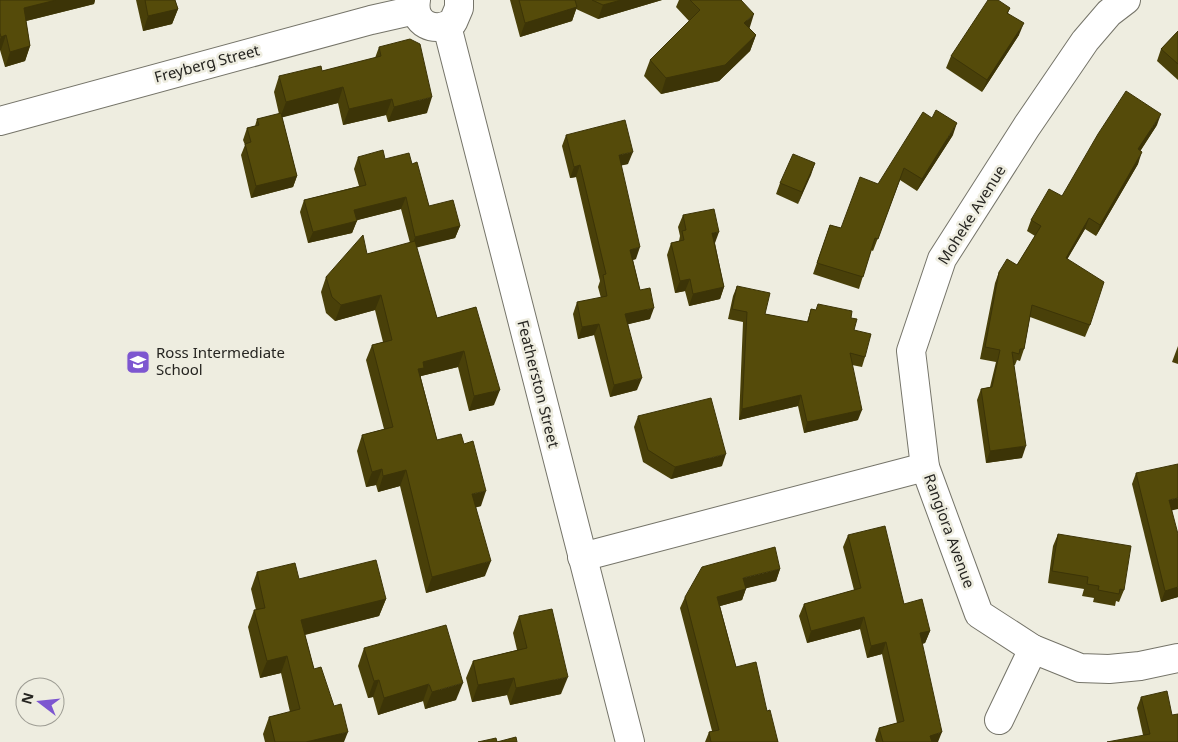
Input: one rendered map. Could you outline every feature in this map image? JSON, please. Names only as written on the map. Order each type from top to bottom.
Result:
[{"type":"street","points":[[416,5],[424,24],[431,27],[447,26],[457,15],[459,0]]},
{"type":"street","name":"Moheke Avenue","points":[[925,466],[911,351],[942,260],[1027,126],[1085,41],[1110,13],[1126,0]]},
{"type":"street","name":"Freyberg Street","points":[[0,121],[370,20],[416,5]]},
{"type":"street","name":"Featherston Street","points":[[447,26],[630,742]]},
{"type":"street","name":"Rangiora Avenue","points":[[582,557],[925,466],[979,614],[1033,649],[1080,668],[1109,669],[1140,666],[1178,658]]},
{"type":"street","points":[[999,720],[1033,649]]},
{"type":"building","points":[[0,0],[56,0],[24,8],[30,46],[10,52],[6,35],[1,37],[0,33]]},
{"type":"building","points":[[145,0],[175,0],[178,9],[148,16]]},
{"type":"building","points":[[519,0],[575,0],[577,7],[525,23]]},
{"type":"building","points":[[592,0],[621,0],[603,5]]},
{"type":"building","points":[[690,0],[741,0],[754,14],[744,23],[756,35],[725,65],[666,78],[650,60],[700,10]]},
{"type":"building","points":[[988,0],[998,0],[1010,8],[1007,13],[1024,23],[987,80],[951,56]]},
{"type":"building","points":[[1178,31],[1178,64],[1161,49]]},
{"type":"building","points":[[410,39],[420,44],[432,97],[394,107],[392,99],[349,109],[343,87],[286,102],[279,76],[321,66],[322,71],[381,56],[379,47]]},
{"type":"building","points":[[1126,91],[1161,114],[1138,149],[1142,152],[1100,225],[1089,218],[1066,258],[1104,282],[1090,325],[1032,305],[1024,349],[1020,349],[1019,354],[1012,352],[1026,446],[990,451],[981,389],[992,387],[1000,350],[985,347],[999,272],[1007,259],[1017,265],[1041,226],[1031,220],[1049,189],[1062,196],[1098,134]]},
{"type":"building","points":[[936,110],[957,123],[922,179],[904,168],[878,239],[875,238],[863,277],[817,263],[830,225],[841,228],[860,177],[878,184],[923,112],[932,118]]},
{"type":"building","points":[[281,113],[297,176],[256,186],[245,144],[251,142],[247,128],[259,125],[257,119]]},
{"type":"building","points":[[625,120],[633,152],[619,155],[640,247],[630,250],[640,290],[650,288],[654,308],[625,314],[642,378],[614,385],[599,324],[582,327],[577,302],[607,296],[603,275],[606,274],[580,165],[574,167],[566,135]]},
{"type":"building","points":[[383,150],[385,159],[409,153],[412,164],[417,162],[429,206],[453,200],[460,226],[415,237],[406,197],[354,210],[357,221],[313,232],[304,200],[366,185],[358,157]]},
{"type":"building","points":[[793,154],[815,163],[802,192],[780,183]]},
{"type":"building","points":[[714,209],[719,232],[712,233],[724,287],[693,294],[690,279],[680,281],[671,243],[684,240],[682,231],[686,230],[683,215]]},
{"type":"building","points":[[363,235],[367,254],[415,241],[437,318],[476,307],[500,390],[474,396],[464,351],[423,362],[424,368],[418,369],[437,440],[461,434],[464,444],[473,441],[486,491],[472,494],[491,561],[432,577],[406,470],[383,476],[382,469],[372,472],[362,435],[393,427],[372,345],[392,340],[381,295],[341,305],[332,297],[326,277]]},
{"type":"building","points":[[737,286],[770,293],[765,314],[808,322],[811,309],[816,310],[818,304],[852,311],[851,318],[857,319],[854,330],[871,334],[865,357],[850,353],[862,410],[807,422],[801,395],[742,409],[747,312],[732,309]]},
{"type":"building","points":[[711,398],[726,454],[675,467],[648,450],[638,416]]},
{"type":"building","points":[[1178,464],[1178,498],[1169,500],[1178,534],[1178,587],[1165,591],[1136,473]]},
{"type":"building","points":[[885,526],[904,604],[922,599],[930,631],[920,633],[942,732],[930,736],[932,742],[883,742],[879,728],[904,721],[886,642],[871,646],[864,617],[811,631],[804,604],[861,588],[848,535]]},
{"type":"building","points":[[1058,534],[1131,546],[1124,590],[1120,589],[1119,594],[1098,590],[1099,586],[1087,584],[1088,577],[1052,571]]},
{"type":"building","points":[[775,547],[780,569],[743,578],[746,589],[717,597],[736,667],[756,662],[767,711],[770,710],[778,742],[711,742],[709,732],[719,730],[685,597],[702,567]]},
{"type":"building","points":[[376,560],[386,599],[301,620],[314,669],[321,667],[334,706],[341,704],[348,732],[306,742],[275,742],[269,717],[300,709],[287,656],[267,661],[254,610],[265,608],[257,572],[295,563],[299,579]]},
{"type":"building","points":[[552,609],[568,677],[516,688],[514,678],[478,685],[473,661],[527,648],[519,616]]},
{"type":"building","points":[[446,625],[463,683],[432,692],[429,684],[384,698],[379,680],[374,681],[364,648]]},
{"type":"building","points":[[1167,691],[1172,715],[1178,714],[1178,742],[1107,742],[1150,734],[1141,697]]},
{"type":"building","points":[[516,737],[517,742],[497,742]]},
{"type":"building","points":[[496,738],[497,742],[478,742]]},
{"type":"place","name":"Ross Intermediate School","points":[[138,362]]}]
